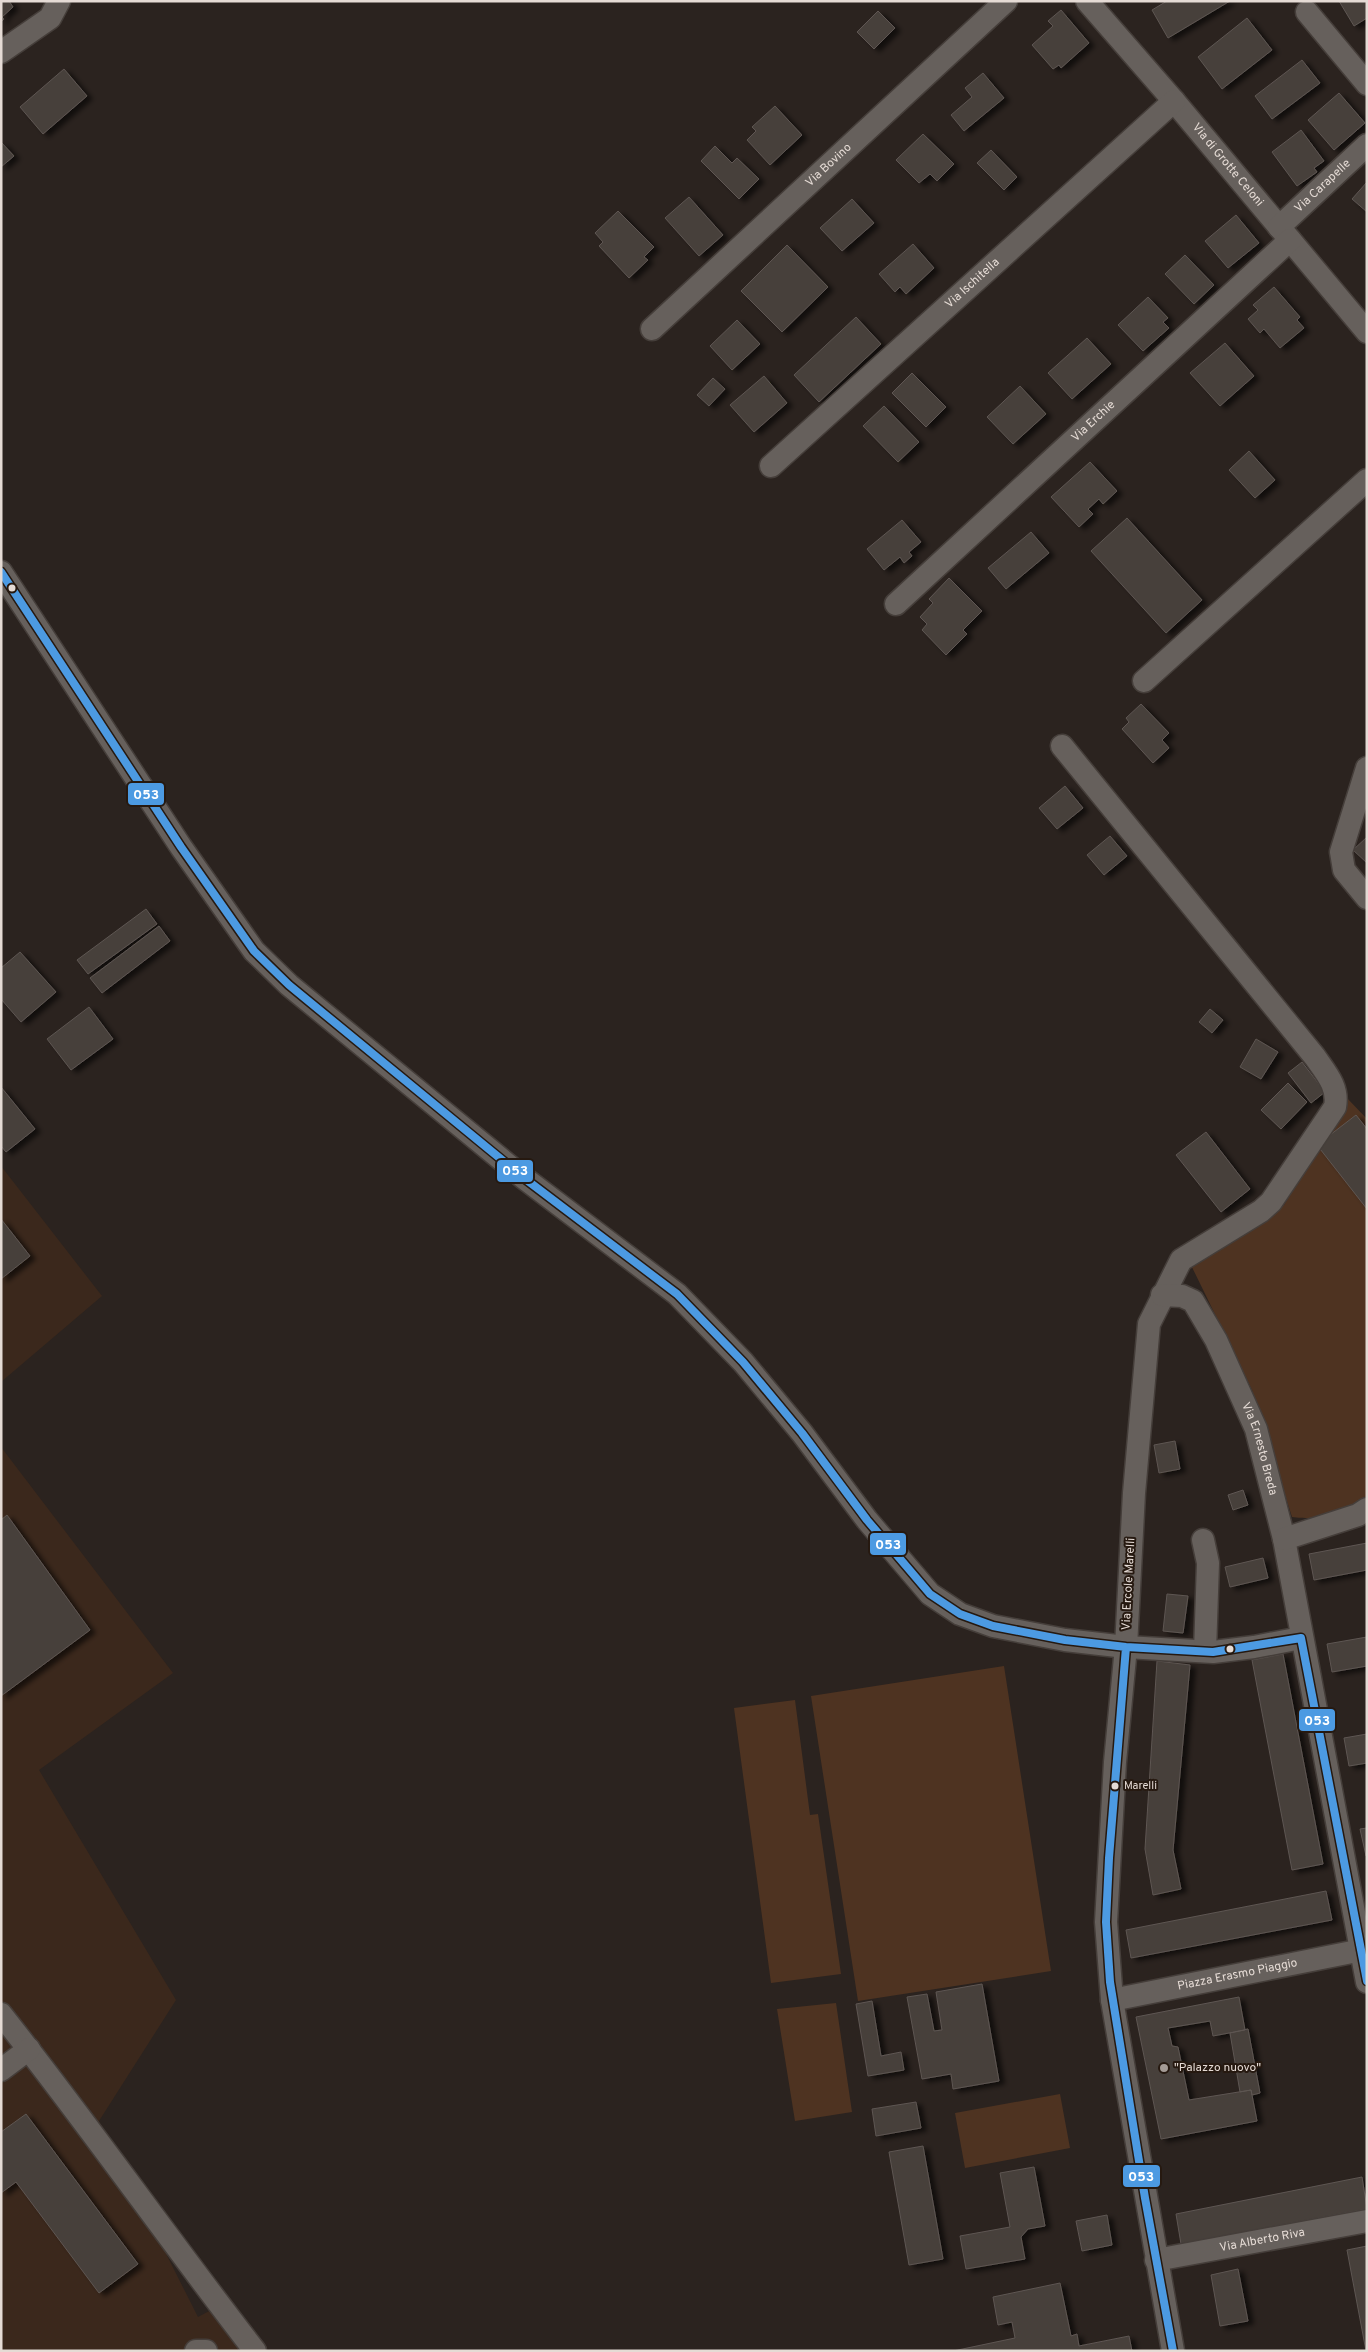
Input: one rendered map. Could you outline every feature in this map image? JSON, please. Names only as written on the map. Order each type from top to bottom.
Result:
[{"type":"street","name":"Via Bovino","points":[[652,329],[1006,1]]},
{"type":"street","name":"Via di Grotte Celoni","points":[[1087,1],[1174,101],[1367,332]]},
{"type":"street","points":[[1,52],[55,9]]},
{"type":"street","points":[[1307,12],[1367,84]]},
{"type":"street","name":"Via Ischitella","points":[[771,466],[1174,101]]},
{"type":"street","name":"Via Carapelle","points":[[1284,234],[1367,145]]},
{"type":"street","name":"Via Erchie","points":[[896,604],[1284,234]]},
{"type":"street","points":[[1144,681],[1367,480]]},
{"type":"street","points":[[1,572],[181,847],[254,951],[289,985],[524,1178],[677,1294],[743,1362],[802,1433],[867,1520],[930,1594],[960,1614],[993,1626],[1065,1640],[1205,1651],[1254,1647],[1301,1638]]},
{"type":"street","name":"Via Ercole Marelli","points":[[1062,746],[1330,1077],[1336,1090],[1335,1107],[1276,1197],[1261,1211],[1181,1260],[1149,1324],[1134,1493],[1126,1646],[1109,1858],[1106,1922],[1112,2000],[1173,2351]]},
{"type":"street","points":[[1367,768],[1341,852],[1342,864],[1347,875],[1367,898]]},
{"type":"street","name":"Via Ernesto Breda","points":[[1162,1295],[1182,1296],[1193,1301],[1216,1340],[1256,1429],[1284,1539],[1301,1638],[1364,1950],[1367,1982]]},
{"type":"street","points":[[1284,1539],[1358,1516],[1367,1509]]},
{"type":"street","points":[[1203,1540],[1208,1563],[1205,1651]]},
{"type":"street","name":"Piazza Erasmo Piaggio","points":[[1112,2000],[1364,1950]]},
{"type":"street","points":[[1,2014],[68,2099],[201,2281],[255,2351]]},
{"type":"street","points":[[1,2070],[29,2050]]},
{"type":"street","name":"Via Alberto Riva","points":[[1156,2260],[1367,2221]]},
{"type":"street","points":[[196,2351],[206,2351]]},
{"type":"shaded area","points":[[1347,1098],[1367,1119],[1367,1497],[1331,1515],[1313,1518],[1292,1517],[1252,1390],[1189,1261],[1284,1205]]},
{"type":"shaded area","points":[[1,1166],[102,1296],[1,1382]]},
{"type":"shaded area","points":[[1,1447],[173,1673],[39,1770],[176,2000],[99,2121],[198,2317],[228,2301],[258,2351],[1,2351]]},
{"type":"shaded area","points":[[1004,1666],[1051,1971],[858,2001],[811,1696]]},
{"type":"shaded area","points":[[795,1700],[810,1815],[818,1814],[841,1974],[771,1983],[734,1708]]},
{"type":"shaded area","points":[[836,2003],[852,2112],[795,2121],[777,2009]]},
{"type":"shaded area","points":[[1060,2094],[1070,2148],[965,2168],[955,2113]]},
{"type":"building","points":[[1,1],[9,1],[13,7],[2,17],[4,19],[1,22]]},
{"type":"building","points":[[1167,1],[1230,1],[1168,38],[1152,10]]},
{"type":"building","points":[[1339,1],[1367,1],[1367,18],[1354,26]]},
{"type":"building","points":[[1061,10],[1089,43],[1061,68],[1059,65],[1053,69],[1032,45],[1053,26],[1048,21]]},
{"type":"building","points":[[878,11],[895,28],[874,49],[857,32]]},
{"type":"building","points":[[1247,18],[1272,50],[1222,89],[1198,57]]},
{"type":"building","points":[[1302,60],[1320,83],[1272,119],[1255,96]]},
{"type":"building","points":[[64,69],[87,96],[43,134],[20,107]]},
{"type":"building","points":[[983,73],[1004,98],[964,131],[951,115],[972,97],[965,88]]},
{"type":"building","points":[[1339,93],[1365,123],[1334,150],[1308,120]]},
{"type":"building","points":[[775,106],[802,135],[770,165],[747,140],[756,131],[752,127]]},
{"type":"building","points":[[1301,130],[1324,161],[1314,168],[1317,172],[1297,186],[1272,152]]},
{"type":"building","points":[[923,134],[954,164],[937,181],[930,174],[919,183],[896,160]]},
{"type":"building","points":[[1,142],[14,156],[1,167]]},
{"type":"building","points":[[715,146],[732,163],[737,158],[759,179],[739,199],[701,161]]},
{"type":"building","points":[[991,150],[1017,177],[1004,190],[977,163]]},
{"type":"building","points":[[1367,182],[1367,212],[1352,199]]},
{"type":"building","points":[[689,197],[723,235],[699,256],[665,218]]},
{"type":"building","points":[[852,199],[874,223],[842,251],[820,228]]},
{"type":"building","points":[[618,211],[654,247],[644,257],[648,260],[629,278],[599,246],[603,242],[595,233]]},
{"type":"building","points":[[1236,215],[1259,243],[1228,268],[1205,241]]},
{"type":"building","points":[[913,244],[934,268],[906,294],[900,287],[895,292],[879,274]]},
{"type":"building","points":[[787,245],[828,287],[782,332],[741,291]]},
{"type":"building","points":[[1185,255],[1214,285],[1194,304],[1165,274]]},
{"type":"building","points":[[1274,287],[1300,317],[1297,320],[1304,328],[1280,348],[1264,329],[1260,333],[1248,319],[1258,310],[1253,305]]},
{"type":"building","points":[[1148,297],[1168,318],[1163,322],[1169,328],[1143,351],[1118,325]]},
{"type":"building","points":[[856,317],[881,344],[819,402],[794,375]]},
{"type":"building","points":[[737,320],[760,344],[732,370],[710,346]]},
{"type":"building","points":[[1087,338],[1111,364],[1072,399],[1048,373]]},
{"type":"building","points":[[1225,343],[1254,376],[1220,406],[1190,373]]},
{"type":"building","points":[[912,373],[946,407],[926,427],[892,393]]},
{"type":"building","points":[[764,376],[787,403],[754,432],[730,405]]},
{"type":"building","points":[[713,378],[725,389],[709,406],[697,395]]},
{"type":"building","points":[[1020,386],[1046,414],[1013,444],[987,417]]},
{"type":"building","points":[[884,406],[919,442],[898,462],[863,426]]},
{"type":"building","points":[[1249,451],[1275,480],[1255,498],[1229,470]]},
{"type":"building","points":[[1090,462],[1117,491],[1103,504],[1099,499],[1088,509],[1093,514],[1079,527],[1051,497]]},
{"type":"building","points":[[1127,518],[1202,600],[1166,633],[1091,551]]},
{"type":"building","points":[[902,520],[921,542],[909,552],[912,556],[904,563],[900,557],[884,570],[867,549]]},
{"type":"building","points":[[1031,532],[1049,553],[1006,589],[988,568]]},
{"type":"building","points":[[949,578],[982,611],[963,630],[967,634],[946,655],[922,630],[927,624],[920,617],[933,603],[929,599]]},
{"type":"building","points":[[1141,704],[1169,733],[1162,740],[1169,748],[1153,763],[1122,729],[1129,722],[1126,718]]},
{"type":"building","points":[[1065,786],[1083,808],[1057,829],[1039,808]]},
{"type":"building","points":[[1110,836],[1127,856],[1104,875],[1087,855]]},
{"type":"building","points":[[1367,837],[1367,863],[1353,850]]},
{"type":"building","points":[[146,909],[157,924],[88,974],[77,960]]},
{"type":"building","points":[[159,926],[170,941],[102,993],[90,978]]},
{"type":"building","points":[[20,952],[56,992],[21,1022],[1,999],[1,968]]},
{"type":"building","points":[[89,1007],[113,1039],[71,1070],[47,1039]]},
{"type":"building","points":[[1210,1009],[1223,1020],[1212,1033],[1199,1022]]},
{"type":"building","points":[[1256,1039],[1278,1052],[1261,1079],[1240,1067]]},
{"type":"building","points":[[1302,1062],[1325,1092],[1311,1103],[1288,1073]]},
{"type":"building","points":[[1288,1083],[1307,1102],[1281,1129],[1261,1110]]},
{"type":"building","points":[[1,1087],[35,1129],[6,1152],[1,1146]]},
{"type":"building","points":[[1356,1115],[1367,1129],[1367,1209],[1317,1145]]},
{"type":"building","points":[[1206,1132],[1250,1189],[1221,1212],[1176,1155]]},
{"type":"building","points":[[1,1219],[30,1256],[1,1279]]},
{"type":"building","points":[[1175,1441],[1180,1469],[1159,1473],[1154,1445]]},
{"type":"building","points":[[1243,1490],[1248,1505],[1233,1510],[1228,1495]]},
{"type":"building","points":[[7,1515],[90,1630],[1,1696],[1,1520]]},
{"type":"building","points":[[1367,1543],[1367,1570],[1314,1580],[1309,1554]]},
{"type":"building","points":[[1263,1558],[1268,1578],[1230,1587],[1225,1567]]},
{"type":"building","points":[[1167,1594],[1188,1596],[1183,1633],[1163,1631]]},
{"type":"building","points":[[1367,1637],[1367,1666],[1332,1672],[1327,1644]]},
{"type":"building","points":[[1283,1654],[1323,1864],[1292,1870],[1252,1660]]},
{"type":"building","points":[[1157,1661],[1190,1665],[1173,1850],[1181,1889],[1153,1895],[1145,1849]]},
{"type":"building","points":[[1367,1734],[1367,1763],[1349,1766],[1344,1738]]},
{"type":"building","points":[[1367,1828],[1367,1856],[1366,1856],[1360,1829]]},
{"type":"building","points":[[1326,1891],[1332,1920],[1131,1958],[1126,1930]]},
{"type":"building","points":[[982,1984],[999,2081],[953,2089],[951,2074],[922,2079],[907,1997],[927,1994],[934,2031],[942,2030],[936,1992]]},
{"type":"building","name":"\"Palazzo nuovo\"","points":[[1239,1997],[1245,2030],[1213,2036],[1210,2021],[1168,2028],[1172,2046],[1178,2047],[1189,2100],[1251,2090],[1257,2121],[1161,2139],[1136,2017]]},
{"type":"building","points":[[872,2001],[881,2056],[901,2052],[904,2070],[868,2076],[856,2004]]},
{"type":"building","points":[[1248,2029],[1260,2093],[1252,2095],[1251,2090],[1240,2092],[1230,2033]]},
{"type":"building","points":[[916,2102],[921,2128],[876,2136],[872,2109]]},
{"type":"building","points":[[26,2114],[138,2264],[99,2293],[16,2182],[1,2193],[1,2132]]},
{"type":"building","points":[[923,2146],[943,2259],[909,2265],[889,2152]]},
{"type":"building","points":[[1034,2167],[1045,2226],[1028,2229],[1021,2237],[1025,2259],[966,2269],[960,2236],[1010,2227],[1000,2173]]},
{"type":"building","points":[[1362,2177],[1367,2209],[1181,2244],[1176,2214]]},
{"type":"building","points":[[1107,2215],[1112,2245],[1082,2251],[1076,2221]]},
{"type":"building","points":[[1367,2246],[1367,2351],[1366,2351],[1347,2250]]},
{"type":"building","points":[[1238,2269],[1248,2321],[1220,2326],[1211,2275]]},
{"type":"building","points":[[1060,2283],[1071,2336],[1077,2334],[1079,2346],[1129,2336],[1132,2351],[953,2351],[1015,2338],[1012,2322],[998,2325],[993,2297]]},
{"type":"transit line","name":"053","points":[[1,572],[181,847],[254,951],[289,985],[524,1178],[677,1294],[743,1362],[802,1433],[867,1520],[930,1594],[960,1614],[993,1626],[1065,1640],[1126,1647],[1213,1652],[1301,1638],[1367,1981]]},
{"type":"transit line","name":"053","points":[[1126,1647],[1109,1858],[1106,1922],[1110,1982],[1145,2198],[1173,2351]]},
{"type":"place","name":"Marelli","points":[[1115,1786]]},
{"type":"place","name":"\"Palazzo nuovo\"","points":[[1164,2068]]}]
